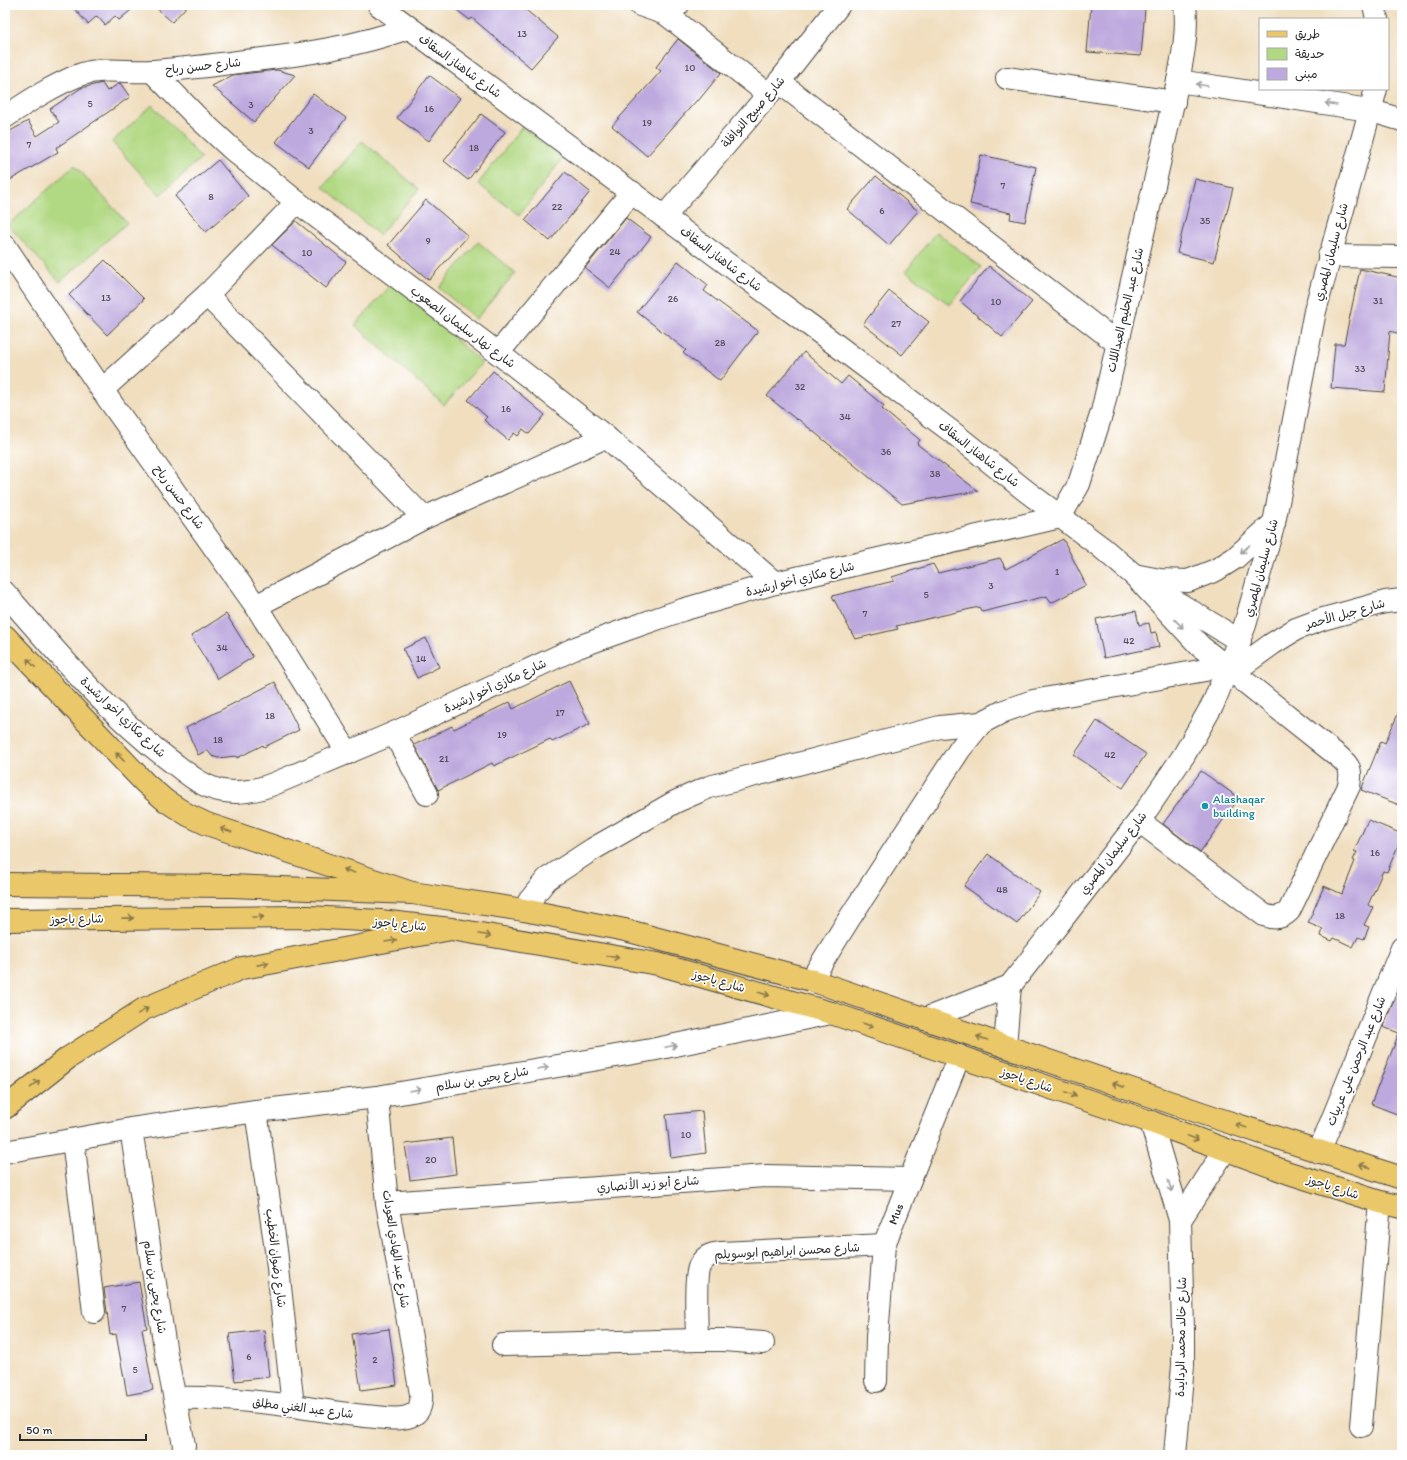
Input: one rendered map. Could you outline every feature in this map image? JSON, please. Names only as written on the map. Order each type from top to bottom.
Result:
[{"type":"main road","points":[[5,636],[145,783],[166,801],[188,815],[207,824],[412,893]]},
{"type":"main road","name":"شارع ياجوز","points":[[5,884],[239,886],[412,893],[524,910],[625,930],[811,980],[1319,1152],[1402,1178]]},
{"type":"main road","name":"شارع ياجوز","points":[[5,920],[308,917],[380,921],[451,930],[658,964],[831,1013],[1151,1122],[1225,1150],[1380,1202],[1402,1207]]},
{"type":"main road","points":[[5,1108],[68,1058],[144,1009],[242,968],[451,930]]},
{"type":"street","name":"شارع شاهناز السقاف","points":[[379,5],[408,28],[632,192],[956,435],[1060,517]]},
{"type":"street","points":[[640,5],[672,9],[774,88],[1117,343]]},
{"type":"street","name":"شارع صبيح النوافلة","points":[[664,216],[774,88],[839,5]]},
{"type":"street","name":"شارع عبد الحليم العبداللات","points":[[1060,517],[1078,484],[1102,412],[1174,102],[1186,34],[1187,21],[1185,5]]},
{"type":"street","points":[[1374,5],[1377,18]]},
{"type":"street","name":"شارع حسن رباح","points":[[5,117],[64,82],[83,74],[102,70],[152,72],[315,52],[371,40],[408,28]]},
{"type":"street","name":"شارع نهار سليمان الصعوب","points":[[152,72],[195,116],[233,150],[297,202],[498,353],[606,437],[775,583]]},
{"type":"street","points":[[1007,78],[1174,102]]},
{"type":"street","points":[[1178,81],[1369,110],[1402,120]]},
{"type":"street","name":"شارع سليمان المصري","points":[[1010,986],[1139,821],[1184,755],[1213,704],[1240,641],[1254,597],[1274,523],[1315,311],[1376,90]]},
{"type":"street","points":[[498,353],[632,192]]},
{"type":"street","points":[[102,390],[207,295],[297,202]]},
{"type":"street","name":"شارع حسن رباح","points":[[5,246],[102,390],[256,606],[348,753]]},
{"type":"street","points":[[1329,256],[1402,257]]},
{"type":"street","points":[[207,295],[424,518]]},
{"type":"street","points":[[256,606],[424,518],[606,437]]},
{"type":"street","points":[[1060,517],[1101,547],[1134,575],[1200,646],[1338,756],[1350,769],[1351,776],[1349,786],[1289,911],[1279,918],[1264,916],[1139,821]]},
{"type":"street","name":"شارع مكازي أخو ارشيدة","points":[[5,593],[65,661],[151,747],[196,781],[222,791],[246,792],[262,789],[348,753],[578,647],[628,628],[682,610],[775,583],[1060,517]]},
{"type":"street","points":[[1134,575],[1160,580],[1188,581],[1216,570],[1235,558],[1274,523]]},
{"type":"street","points":[[1134,575],[1240,641]]},
{"type":"street","name":"شارع جبل الأحمر","points":[[1228,668],[1243,665],[1296,629],[1323,619],[1377,604],[1402,600]]},
{"type":"street","points":[[1200,646],[1213,704]]},
{"type":"street","points":[[524,910],[538,889],[547,879],[594,849],[675,802],[709,787],[940,727],[981,723],[1004,711],[1034,701],[1205,670]]},
{"type":"street","points":[[811,980],[849,919],[956,756],[981,723]]},
{"type":"street","points":[[394,733],[427,794]]},
{"type":"street","name":"شارع عبد الرحمن علي عربيات","points":[[1319,1152],[1402,948]]},
{"type":"street","points":[[925,1019],[1010,986],[1005,1046]]},
{"type":"street","name":"شارع يحيى بن سلام","points":[[5,1152],[131,1129],[256,1111],[377,1097],[651,1050],[831,1013]]},
{"type":"street","name":"Mus","points":[[876,1381],[877,1337],[884,1245],[959,1056]]},
{"type":"street","name":"شارع عبد الهادي العودات","points":[[377,1097],[387,1203],[421,1400]]},
{"type":"street","name":"شارع رضوان الخطيب","points":[[256,1111],[276,1250],[293,1406]]},
{"type":"street","name":"شارع خالد محمد الردايدة","points":[[1151,1122],[1180,1220],[1183,1330],[1181,1387],[1175,1455]]},
{"type":"street","name":"شارع يحيى بن سلام","points":[[131,1129],[166,1354],[184,1450]]},
{"type":"street","points":[[73,1140],[94,1312]]},
{"type":"street","points":[[1180,1220],[1225,1150]]},
{"type":"street","name":"شارع أبو زيد الأنصاري","points":[[387,1203],[765,1176],[910,1179]]},
{"type":"street","points":[[1361,1426],[1380,1202]]},
{"type":"street","name":"شارع محسن ابراهيم ابوسويلم","points":[[697,1340],[696,1278],[699,1266],[710,1254],[721,1252],[884,1245]]},
{"type":"street","points":[[503,1345],[697,1340],[763,1343]]},
{"type":"street","name":"شارع عبد الغني مطلق","points":[[175,1398],[209,1397],[293,1406],[362,1416],[390,1418],[405,1418],[417,1412],[420,1407],[421,1400]]},
{"type":"green space","points":[[152,105],[201,158],[160,195],[112,142]]},
{"type":"green space","points":[[522,127],[563,158],[519,215],[478,184]]},
{"type":"green space","points":[[362,141],[419,189],[379,235],[323,187]]},
{"type":"green space","points":[[75,165],[127,223],[60,282],[8,225]]},
{"type":"green space","points":[[936,232],[981,267],[950,305],[906,271]]},
{"type":"green space","points":[[478,242],[515,273],[476,319],[439,288]]},
{"type":"green space","points":[[393,283],[482,363],[444,405],[355,325]]},
{"type":"building","points":[[71,5],[137,5],[119,20],[115,16],[105,25],[97,16],[88,24]]},
{"type":"building","points":[[153,5],[188,5],[172,22]]},
{"type":"building","points":[[450,5],[520,5],[558,37],[531,68],[472,18],[470,20]]},
{"type":"building","points":[[1091,5],[1145,9],[1141,56],[1087,52]]},
{"type":"building","points":[[678,39],[721,73],[698,101],[697,100],[647,156],[612,126],[661,71],[656,67]]},
{"type":"building","points":[[277,70],[295,75],[254,122],[212,86],[233,75]]},
{"type":"building","points":[[429,75],[460,98],[429,141],[397,118]]},
{"type":"building","points":[[102,83],[107,91],[120,83],[130,97],[56,148],[58,152],[5,183],[5,134],[28,121],[37,136],[59,122],[50,109],[81,88]]},
{"type":"building","points":[[313,94],[346,118],[309,167],[276,142]]},
{"type":"building","points":[[481,114],[505,132],[468,180],[444,161]]},
{"type":"building","points":[[981,155],[1036,167],[1025,222],[1010,219],[1011,213],[970,204]]},
{"type":"building","points":[[218,160],[248,196],[206,232],[175,196]]},
{"type":"building","points":[[565,172],[590,192],[550,241],[525,220]]},
{"type":"building","points":[[876,176],[918,211],[889,245],[847,209]]},
{"type":"building","points":[[1195,179],[1233,188],[1214,262],[1177,253]]},
{"type":"building","points":[[426,200],[468,236],[429,280],[388,245]]},
{"type":"building","points":[[626,218],[651,237],[610,288],[585,268]]},
{"type":"building","points":[[296,221],[346,262],[326,288],[272,245]]},
{"type":"building","points":[[105,260],[144,299],[107,335],[69,295]]},
{"type":"building","points":[[678,261],[708,285],[704,291],[758,331],[720,381],[683,353],[686,350],[637,312]]},
{"type":"building","points":[[989,266],[1032,302],[1002,337],[960,301]]},
{"type":"building","points":[[1360,269],[1402,278],[1402,323],[1400,334],[1390,331],[1385,392],[1331,388],[1335,344],[1344,344]]},
{"type":"building","points":[[889,291],[929,322],[902,355],[863,324]]},
{"type":"building","points":[[804,352],[841,384],[848,376],[884,406],[882,409],[920,440],[917,444],[978,491],[902,504],[798,419],[797,420],[767,396]]},
{"type":"building","points":[[493,371],[545,415],[529,434],[523,429],[518,436],[514,433],[508,440],[484,420],[487,417],[468,400]]},
{"type":"building","points":[[1063,539],[1086,585],[1051,603],[1047,596],[982,612],[979,607],[896,626],[898,629],[855,639],[832,596],[894,581],[892,577],[933,564],[938,573],[1000,558],[1006,569]]},
{"type":"building","points":[[1136,611],[1139,625],[1149,623],[1151,633],[1156,632],[1159,647],[1104,658],[1096,619]]},
{"type":"building","points":[[226,614],[253,657],[218,679],[191,636]]},
{"type":"building","points":[[426,638],[439,667],[417,678],[403,649]]},
{"type":"building","points":[[569,681],[590,724],[552,742],[550,739],[494,766],[492,763],[438,790],[414,745],[452,726],[454,729],[510,702],[513,709]]},
{"type":"building","points":[[275,682],[299,730],[237,758],[236,756],[218,758],[212,756],[207,750],[198,755],[186,728]]},
{"type":"building","points":[[1402,705],[1402,806],[1361,790],[1381,741],[1385,743]]},
{"type":"building","points":[[1097,721],[1146,754],[1123,788],[1074,755]]},
{"type":"building","name":"Alashaqar building","points":[[1201,771],[1239,798],[1200,852],[1163,824]]},
{"type":"building","points":[[1368,820],[1402,834],[1402,836],[1387,872],[1383,871],[1368,905],[1373,907],[1364,925],[1369,927],[1364,939],[1358,937],[1353,947],[1334,938],[1332,941],[1321,936],[1323,929],[1308,923],[1324,886],[1342,894],[1355,861],[1353,860],[1357,852],[1354,851]]},
{"type":"building","points":[[988,854],[1040,892],[1017,924],[964,886]]},
{"type":"building","points":[[1402,981],[1402,1116],[1371,1104],[1399,1033],[1383,1027]]},
{"type":"building","points":[[702,1111],[706,1153],[671,1158],[666,1115]]},
{"type":"building","points":[[452,1138],[456,1174],[410,1180],[405,1144]]},
{"type":"building","points":[[139,1282],[147,1328],[142,1329],[153,1390],[127,1395],[116,1334],[110,1335],[104,1288]]},
{"type":"building","points":[[389,1329],[397,1385],[361,1390],[352,1334]]},
{"type":"building","points":[[264,1330],[269,1377],[235,1381],[229,1334]]},
{"type":"place","name":"Alashaqar building","points":[[1205,806]]}]
